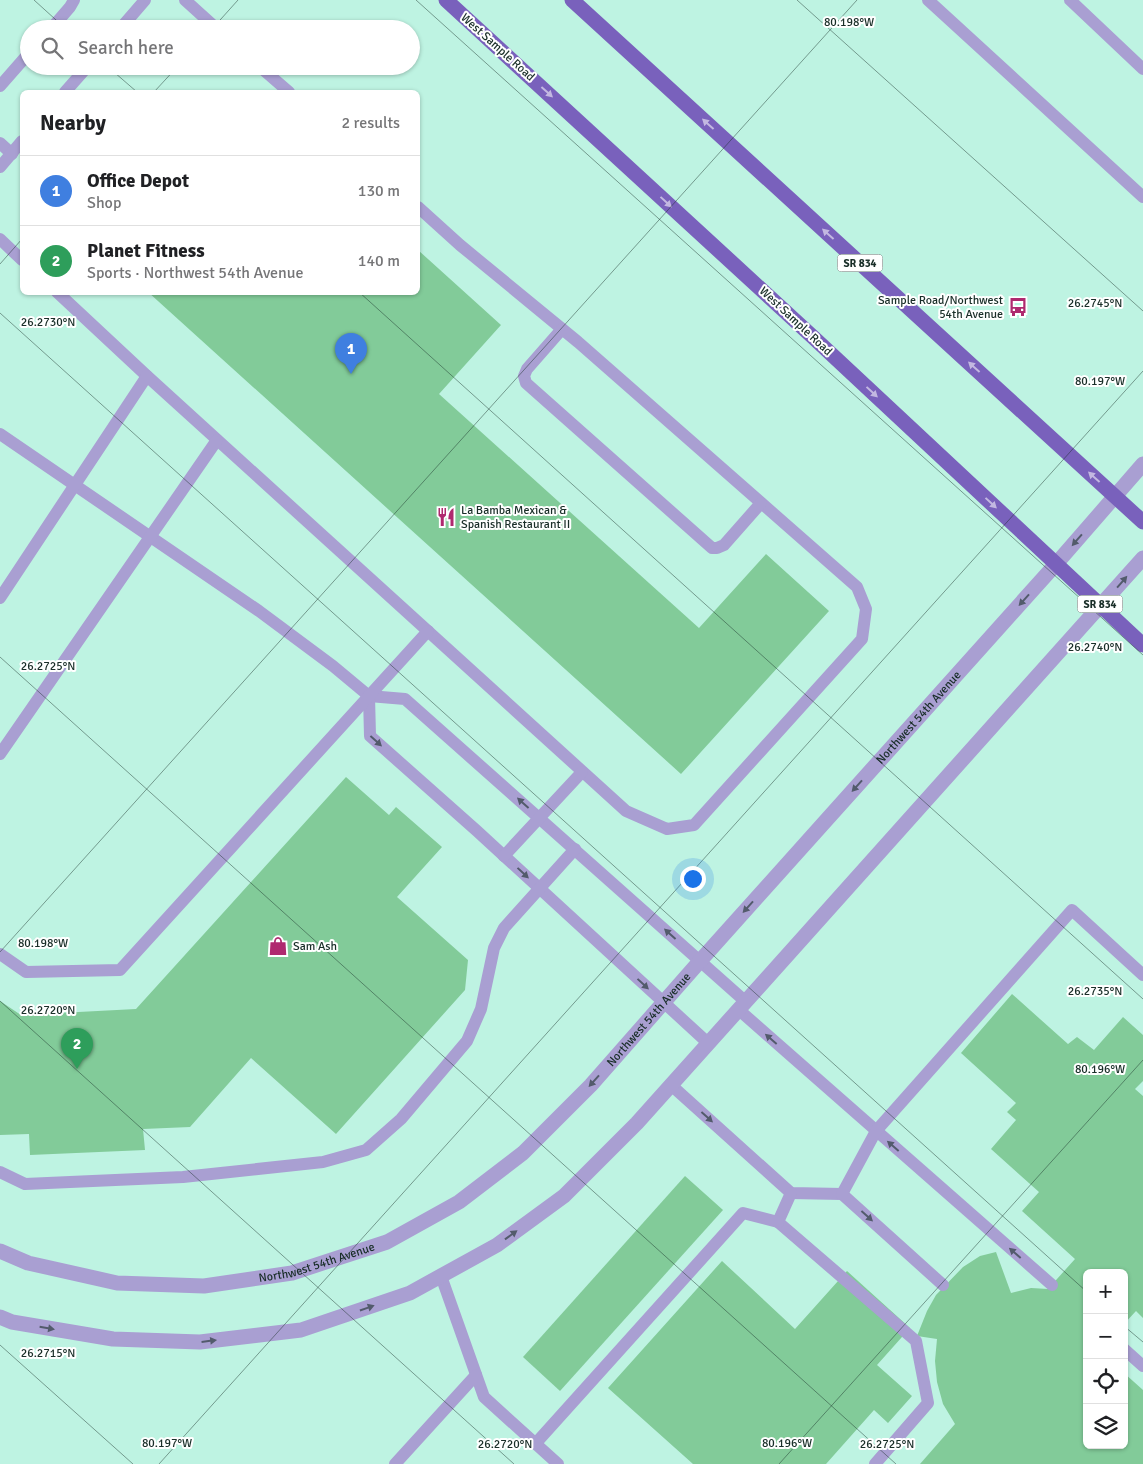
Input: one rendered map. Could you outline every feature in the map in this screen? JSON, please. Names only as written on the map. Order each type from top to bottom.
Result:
[{"type":"main road","name":"West Sample Road","points":[[446,0],[814,338],[1143,645]]},
{"type":"main road","name":"SR 834","points":[[576,1],[1143,522]]},
{"type":"street","name":"Northwest 54th Avenue","points":[[0,1251],[28,1263],[117,1283],[204,1286],[292,1273],[387,1242],[459,1202],[523,1153],[591,1085],[1143,464]]},
{"type":"street","points":[[0,1317],[12,1322],[113,1339],[200,1342],[301,1330],[410,1293],[497,1245],[564,1196],[637,1123],[1143,558]]},
{"type":"lane","points":[[59,20],[74,0]]},
{"type":"lane","points":[[128,20],[145,0]]},
{"type":"lane","points":[[185,0],[207,20]]},
{"type":"lane","points":[[928,0],[1143,197]]},
{"type":"lane","points":[[1070,0],[1143,69]]},
{"type":"lane","points":[[0,86],[20,63]]},
{"type":"lane","points":[[67,90],[80,75]]},
{"type":"lane","points":[[270,75],[287,90]]},
{"type":"lane","points":[[0,143],[12,154]]},
{"type":"lane","points":[[0,167],[20,144]]},
{"type":"lane","points":[[60,295],[626,811],[667,829],[694,825],[862,639],[866,609],[857,588],[562,329],[460,245],[420,209]]},
{"type":"lane","points":[[0,239],[20,258]]},
{"type":"lane","points":[[562,329],[527,370],[524,376],[526,383],[712,548],[724,545],[762,503]]},
{"type":"lane","points":[[0,598],[147,376]]},
{"type":"lane","points":[[0,434],[259,611],[333,666],[369,696],[405,699],[700,961],[742,1006],[876,1131],[1052,1285]]},
{"type":"lane","points":[[0,754],[217,440]]},
{"type":"lane","points":[[0,954],[26,972],[120,970],[428,631]]},
{"type":"lane","points":[[369,696],[370,736],[540,888],[708,1043]]},
{"type":"lane","points":[[504,856],[582,772]]},
{"type":"lane","points":[[0,1172],[25,1184],[183,1177],[323,1162],[366,1150],[401,1119],[466,1041],[480,1009],[494,948],[504,928],[575,850]]},
{"type":"lane","points":[[842,1194],[876,1131],[1072,910],[1143,975]]},
{"type":"lane","points":[[671,1085],[791,1193],[842,1194],[943,1285]]},
{"type":"lane","points":[[778,1222],[791,1193]]},
{"type":"lane","points":[[536,1443],[743,1213],[778,1222],[916,1341],[928,1403],[875,1464]]},
{"type":"lane","points":[[441,1276],[484,1397],[558,1464]]},
{"type":"lane","points":[[1128,1353],[1143,1366]]},
{"type":"lane","points":[[394,1464],[476,1375]]},
{"type":"building","points":[[420,252],[501,325],[439,394],[699,628],[766,554],[829,611],[681,774],[151,295],[420,295]]},
{"type":"building","points":[[346,777],[389,815],[396,807],[442,847],[397,897],[468,960],[465,990],[336,1134],[251,1058],[190,1127],[143,1129],[145,1150],[30,1155],[29,1134],[0,1135],[0,1001],[21,1015],[136,1009]]},
{"type":"building","points":[[1012,994],[1068,1044],[1077,1037],[1094,1050],[1123,1017],[1143,1035],[1143,1081],[1135,1089],[1143,1096],[1143,1318],[1136,1311],[1128,1320],[1128,1269],[1083,1269],[1083,1449],[1128,1449],[1128,1377],[1143,1390],[1143,1464],[920,1464],[955,1424],[943,1404],[937,1382],[935,1361],[937,1339],[917,1336],[936,1295],[963,1267],[980,1256],[996,1252],[1011,1293],[1031,1288],[1048,1289],[1075,1259],[1022,1211],[1039,1192],[991,1149],[1016,1120],[1007,1112],[1016,1103],[961,1053]]},
{"type":"building","points":[[685,1176],[723,1210],[560,1391],[523,1357]]},
{"type":"building","points":[[722,1261],[795,1329],[847,1271],[910,1328],[877,1365],[912,1396],[888,1423],[874,1410],[826,1464],[693,1464],[608,1388]]},
{"type":"place","name":"Sample Road/Northwest 54th Avenue","points":[[1018,307]]},
{"type":"place","name":"Office Depot","points":[[351,374]]},
{"type":"place","name":"La Bamba Mexican & Spanish Restaurant II","points":[[446,517]]},
{"type":"place","name":"Sam Ash","points":[[278,946]]},
{"type":"place","name":"Planet Fitness","points":[[77,1069]]}]
